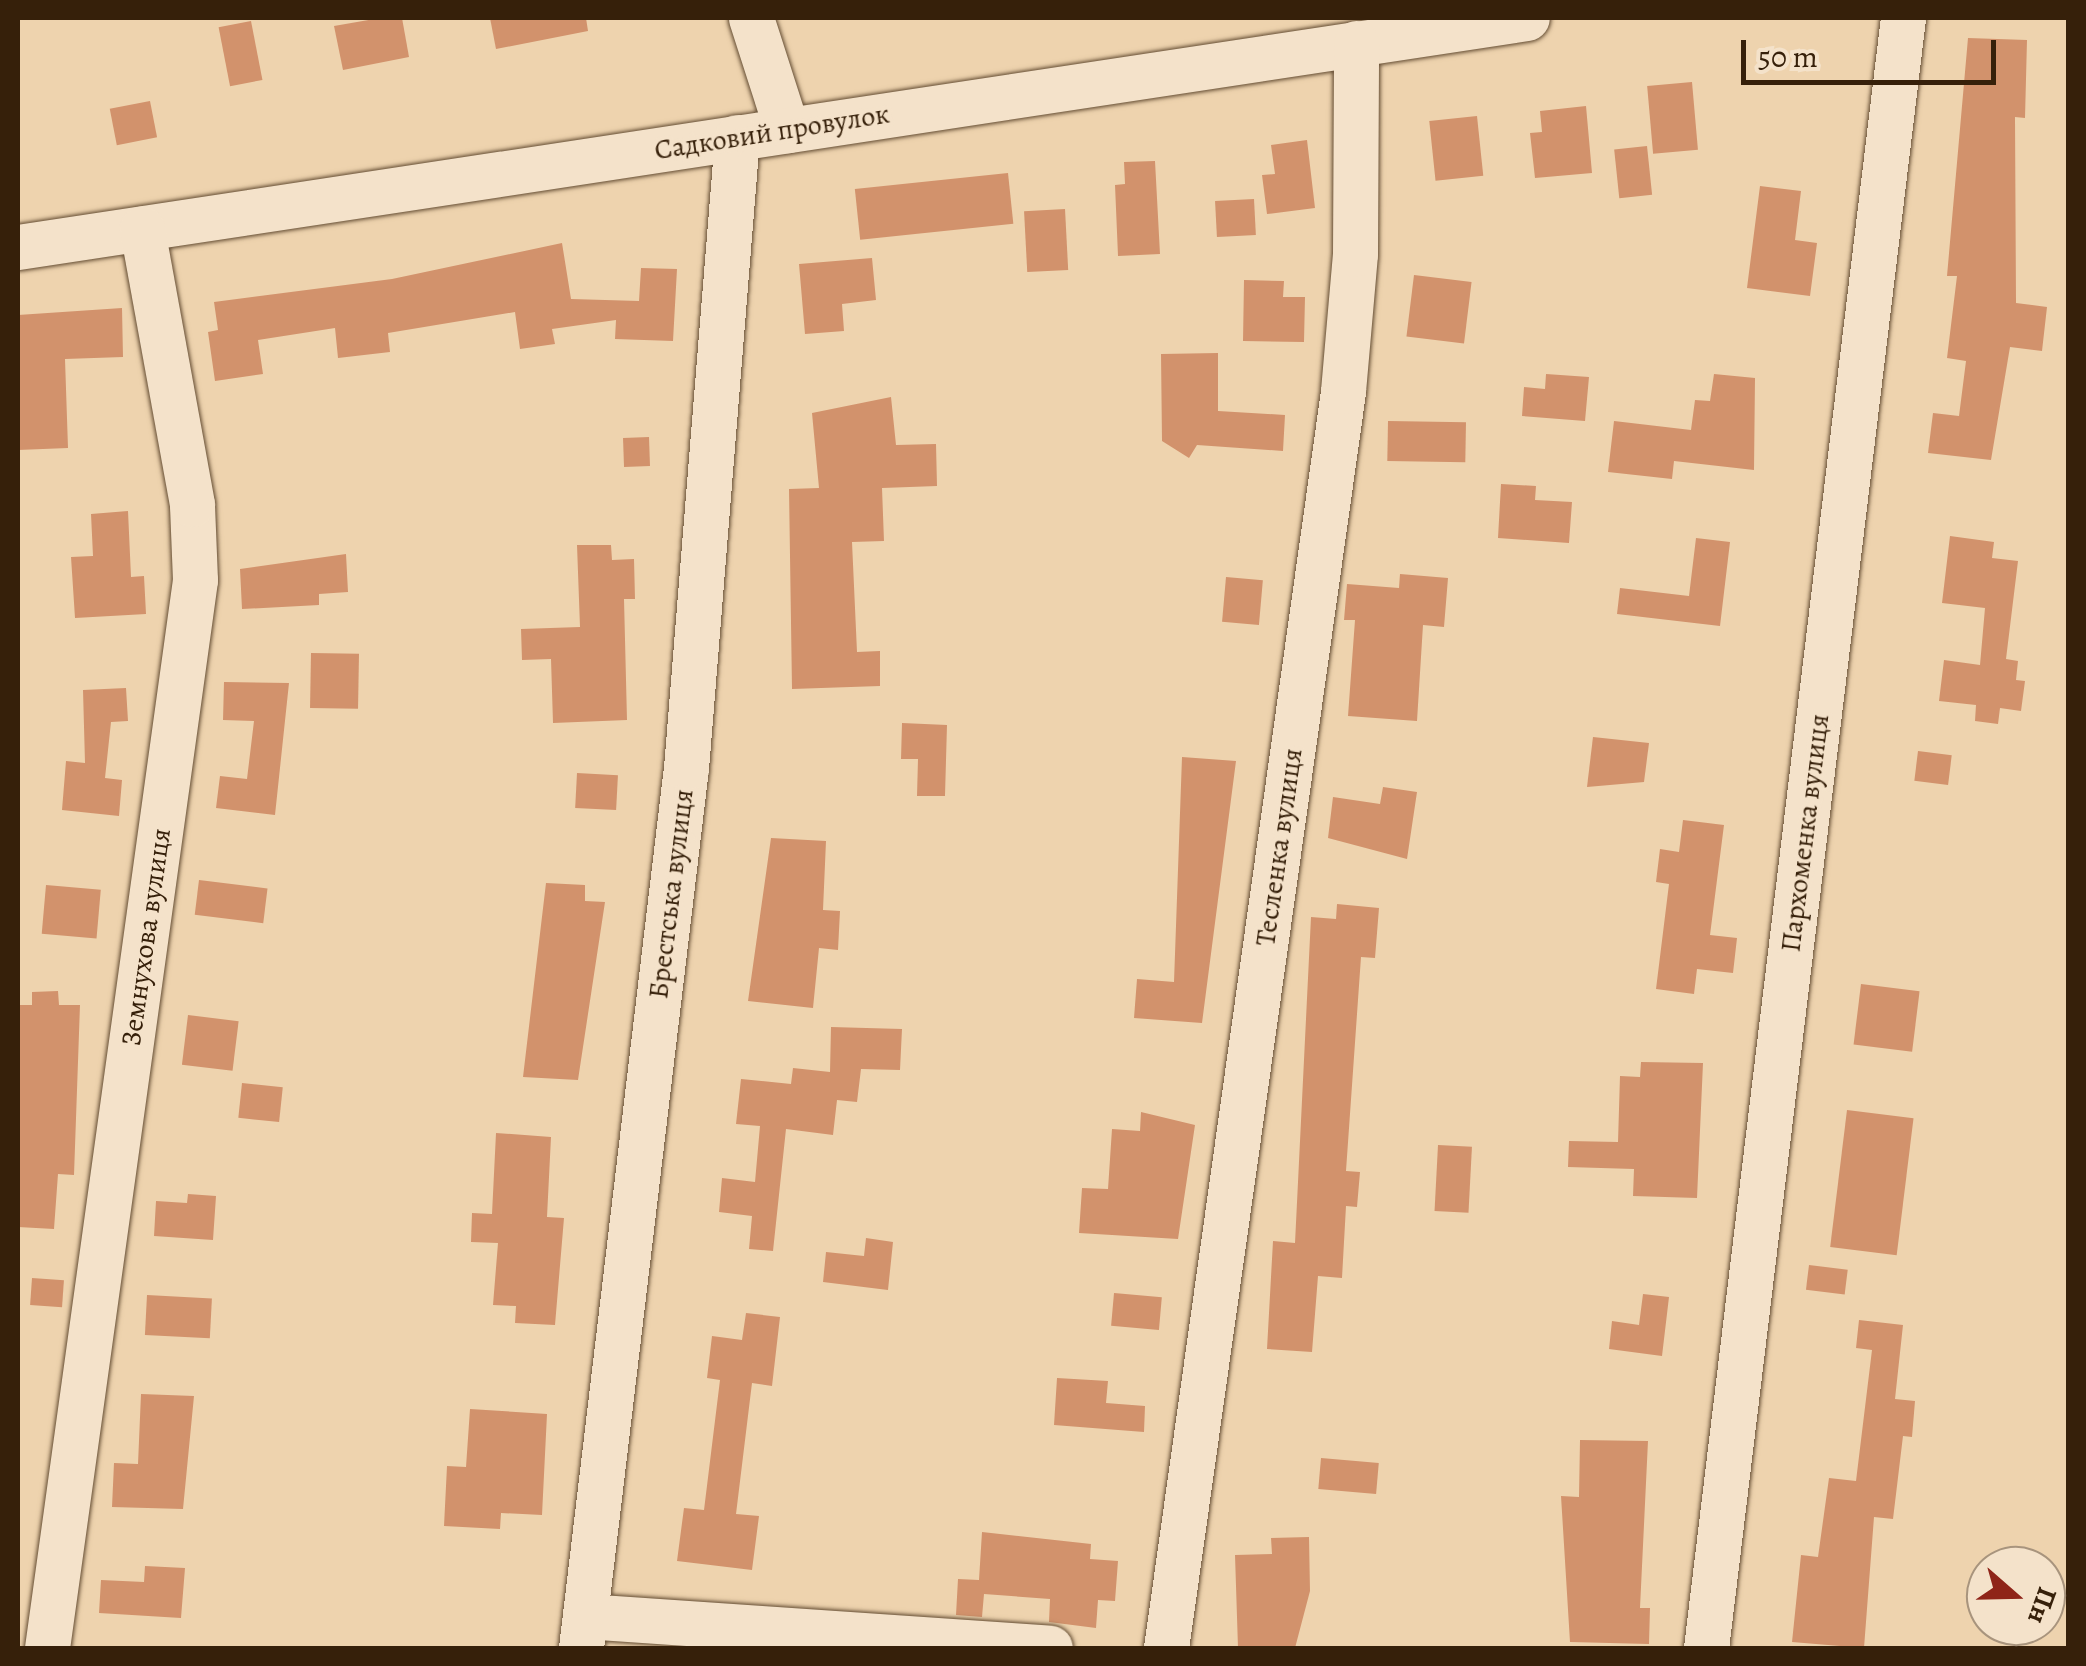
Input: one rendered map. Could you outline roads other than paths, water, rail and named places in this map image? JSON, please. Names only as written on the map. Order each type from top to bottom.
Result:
[{"type":"street","points":[[752,18],[786,130]]},
{"type":"street","name":"Садковий провулок","points":[[18,247],[1527,18]]},
{"type":"street","name":"Пархоменка вулиця","points":[[1706,1648],[1903,18]]},
{"type":"street","name":"Тесленка вулиця","points":[[1166,1648],[1343,392],[1355,254],[1356,43]]},
{"type":"street","name":"Брестська вулиця","points":[[583,1632],[686,768],[737,137]]},
{"type":"street","name":"Земнухова вулиця","points":[[47,1648],[195,580],[192,504],[142,228]]},
{"type":"street","points":[[583,1632],[1050,1648]]}]
